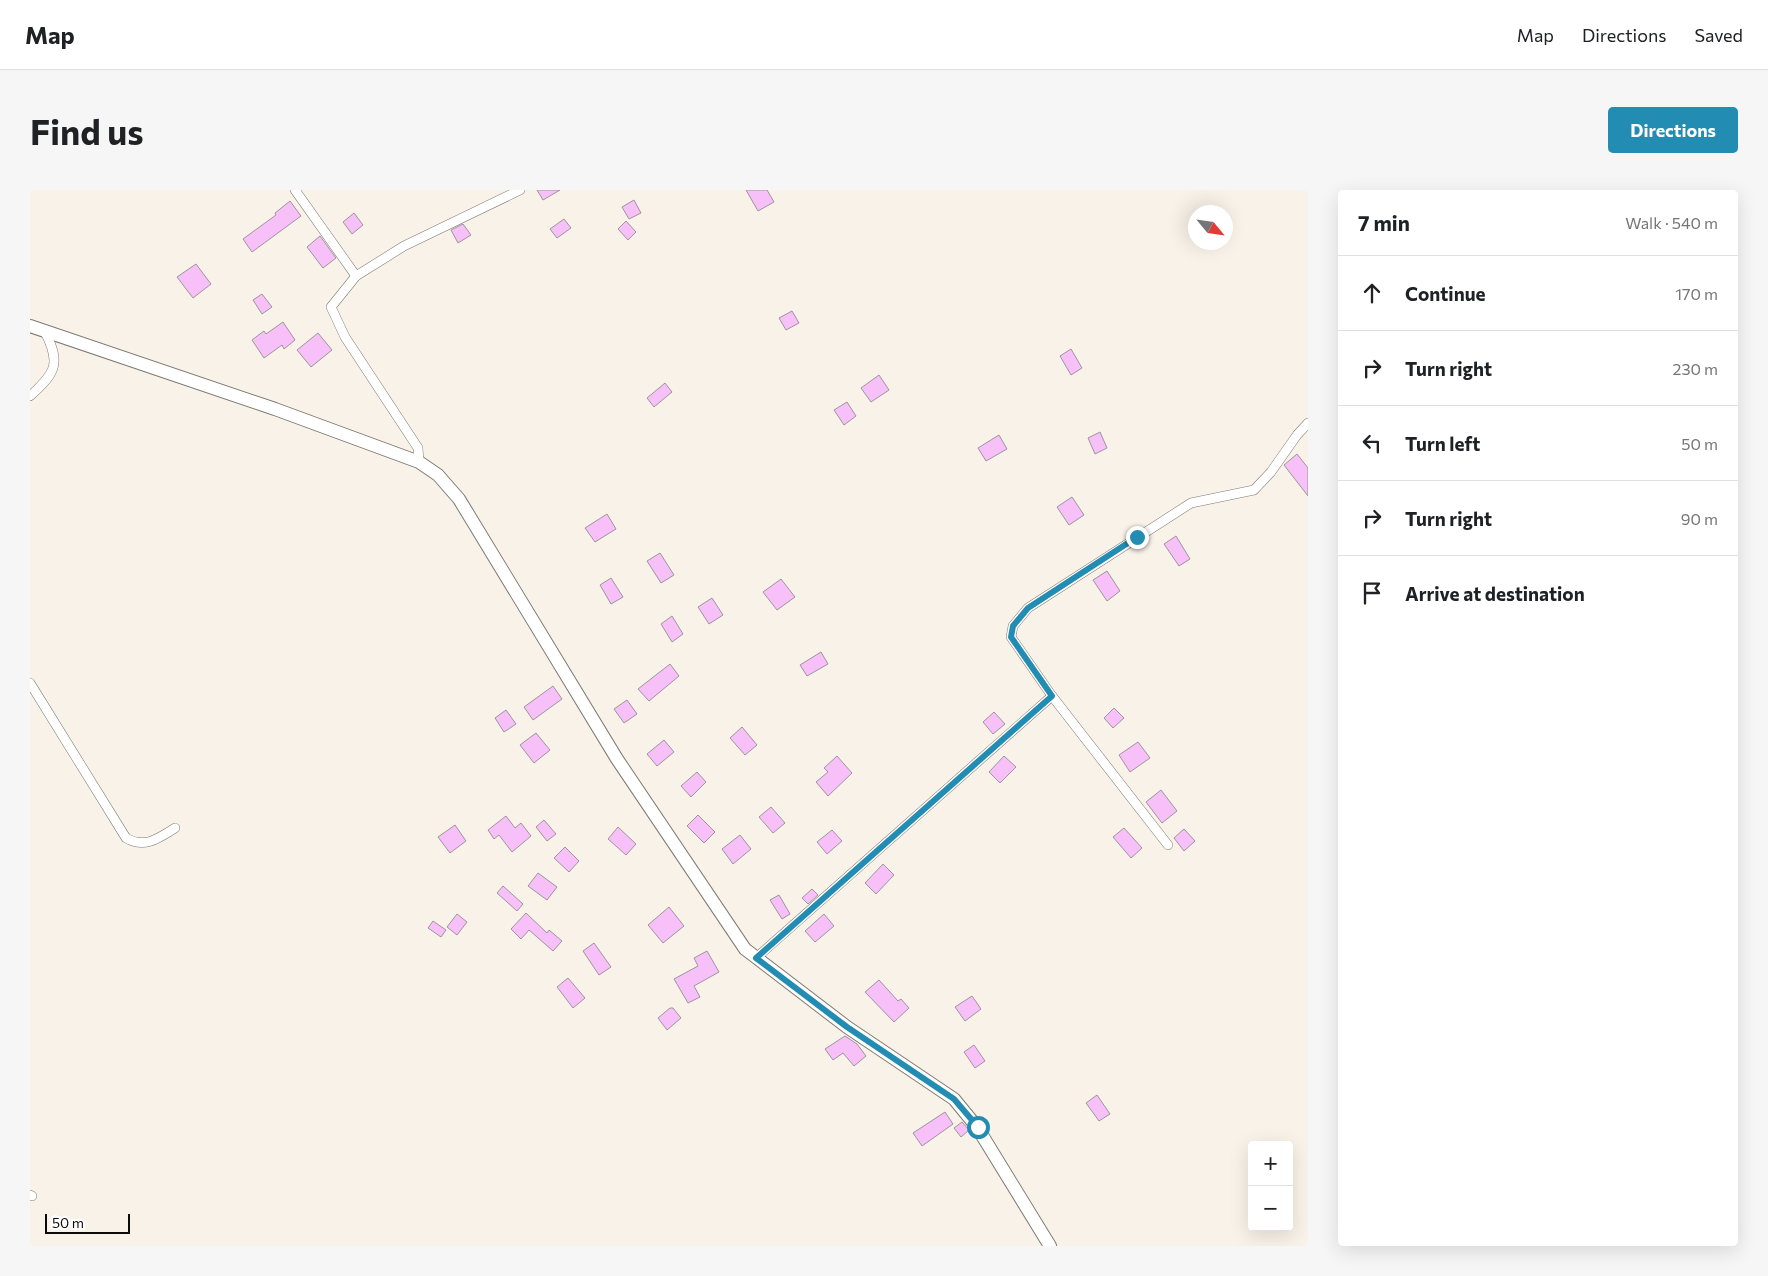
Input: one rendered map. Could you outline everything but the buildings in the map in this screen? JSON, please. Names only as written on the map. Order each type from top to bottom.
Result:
[{"type":"street","points":[[295,190],[356,276]]},
{"type":"street","points":[[419,462],[418,448],[345,337],[331,307],[356,276],[404,246],[520,190]]},
{"type":"street","points":[[30,326],[275,409],[419,462],[438,475],[459,499],[616,759],[745,949],[847,1027],[954,1099],[978,1127],[1050,1246]]},
{"type":"street","points":[[30,396],[42,385],[55,365],[54,349],[45,332]]},
{"type":"street","points":[[1168,845],[1052,696],[1011,637],[1013,626],[1028,608],[1191,503],[1254,490],[1271,472],[1297,435],[1308,423]]},
{"type":"street","points":[[30,683],[126,838],[135,843],[153,842],[175,828]]},
{"type":"street","points":[[756,958],[1052,696]]},
{"type":"route","points":[[978,1127],[954,1099],[847,1027],[756,958],[1052,696],[1011,637],[1013,626],[1028,608],[1137,537]]}]
